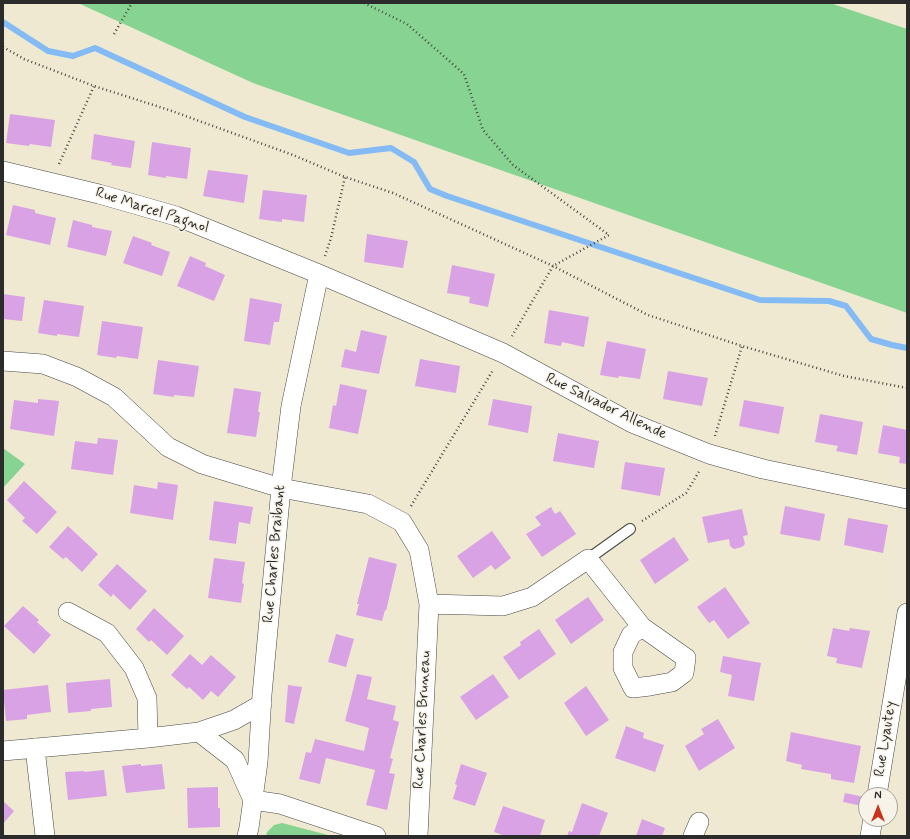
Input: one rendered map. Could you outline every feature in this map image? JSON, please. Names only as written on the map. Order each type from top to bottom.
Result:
[{"type":"street","name":"Rue Marcel Pagnol","points":[[3,170],[99,194],[176,216],[319,274]]},
{"type":"street","name":"Rue Salvador Allende","points":[[319,274],[502,353],[632,423],[709,454],[763,469],[907,499]]},
{"type":"street","name":"Rue Charles Braibant","points":[[247,836],[258,762],[281,488],[291,406],[319,274]]},
{"type":"street","points":[[3,361],[43,364],[77,377],[114,397],[168,447],[202,464],[281,488],[368,504],[402,522]]},
{"type":"street","name":"Rue Charles Bruneau","points":[[402,522],[419,550],[429,604],[418,836]]},
{"type":"street","points":[[429,604],[502,606],[532,597],[588,558],[642,627]]},
{"type":"street","points":[[68,612],[106,633],[134,668],[148,698],[148,738]]},
{"type":"street","name":"Rue Lyautey","points":[[878,787],[907,613]]},
{"type":"street","points":[[3,751],[199,732],[234,720],[262,704]]},
{"type":"street","points":[[199,732],[235,760],[253,800],[280,804],[376,836]]},
{"type":"street","points":[[35,748],[45,836]]},
{"type":"lane","points":[[588,558],[630,529]]},
{"type":"path","points":[[114,34],[132,3]]},
{"type":"path","points":[[364,3],[407,24],[464,74],[483,130],[513,165],[610,235],[553,266],[402,522]]},
{"type":"path","points":[[3,47],[24,59],[94,86],[169,110],[293,155],[345,177],[393,193],[553,266],[648,314],[742,346],[844,376],[907,388]]},
{"type":"path","points":[[46,181],[61,162],[94,86]]},
{"type":"path","points":[[319,274],[331,238],[345,177]]},
{"type":"path","points":[[630,529],[686,493],[709,454],[742,346]]},
{"type":"green space","points":[[78,3],[830,3],[907,29],[907,313],[253,83]]},
{"type":"green space","points":[[3,448],[25,464],[3,488]]},
{"type":"green space","points":[[282,823],[328,836],[266,836],[267,832],[274,825]]},
{"type":"building","points":[[10,114],[55,120],[51,147],[6,143]]},
{"type":"building","points":[[94,134],[135,141],[131,168],[111,165],[112,163],[91,159]]},
{"type":"building","points":[[152,142],[191,148],[187,179],[148,175]]},
{"type":"building","points":[[208,170],[248,175],[244,203],[203,196]]},
{"type":"building","points":[[263,190],[307,195],[304,222],[282,219],[282,222],[259,219]]},
{"type":"building","points":[[13,205],[35,210],[35,213],[56,218],[50,245],[6,235]]},
{"type":"building","points":[[73,220],[92,225],[92,227],[112,231],[106,256],[67,247]]},
{"type":"building","points":[[367,234],[408,241],[403,268],[364,262]]},
{"type":"building","points":[[133,236],[170,252],[162,276],[123,263]]},
{"type":"building","points":[[190,256],[206,263],[205,266],[225,275],[214,301],[177,286]]},
{"type":"building","points":[[452,265],[495,274],[488,307],[469,303],[470,297],[447,293]]},
{"type":"building","points":[[3,294],[25,297],[22,321],[3,319]]},
{"type":"building","points":[[250,298],[282,304],[279,322],[274,322],[270,345],[244,341]]},
{"type":"building","points":[[44,300],[84,306],[79,337],[38,333]]},
{"type":"building","points":[[549,310],[589,317],[584,347],[562,342],[561,346],[544,343]]},
{"type":"building","points":[[102,321],[143,327],[138,359],[97,355]]},
{"type":"building","points":[[361,330],[387,336],[379,374],[341,367],[345,349],[356,352]]},
{"type":"building","points":[[607,341],[646,349],[640,379],[600,375]]},
{"type":"building","points":[[420,359],[460,366],[456,393],[415,386]]},
{"type":"building","points":[[158,360],[199,366],[194,397],[174,395],[174,397],[153,394]]},
{"type":"building","points":[[668,371],[708,378],[702,406],[663,399]]},
{"type":"building","points":[[340,384],[367,390],[358,434],[329,428],[333,405],[336,406]]},
{"type":"building","points":[[234,388],[261,392],[258,412],[260,412],[256,437],[227,433]]},
{"type":"building","points":[[38,399],[59,401],[54,436],[10,429],[14,400],[38,403]]},
{"type":"building","points":[[493,399],[532,406],[528,433],[488,425]]},
{"type":"building","points":[[744,400],[784,407],[779,434],[739,426]]},
{"type":"building","points":[[820,414],[863,422],[857,455],[836,451],[838,446],[815,442]]},
{"type":"building","points":[[883,425],[907,430],[907,464],[899,463],[900,457],[878,453]]},
{"type":"building","points":[[558,433],[599,441],[594,468],[553,461]]},
{"type":"building","points":[[98,438],[118,440],[113,475],[71,469],[75,441],[97,444]]},
{"type":"building","points":[[625,462],[665,468],[660,496],[621,489]]},
{"type":"building","points":[[24,481],[57,512],[37,534],[22,521],[25,518],[7,500]]},
{"type":"building","points":[[158,482],[178,485],[173,520],[130,513],[134,485],[157,489]]},
{"type":"building","points":[[214,501],[253,507],[250,524],[239,522],[236,544],[209,540]]},
{"type":"building","points":[[785,506],[825,514],[820,541],[780,534]]},
{"type":"building","points":[[551,507],[555,514],[560,511],[576,534],[542,557],[526,534],[541,525],[535,517]]},
{"type":"building","points":[[742,509],[748,535],[743,536],[745,544],[742,547],[734,549],[730,546],[729,539],[708,543],[702,517]]},
{"type":"building","points":[[848,518],[888,525],[883,553],[844,545]]},
{"type":"building","points":[[68,526],[98,554],[82,572],[66,557],[63,559],[49,547]]},
{"type":"building","points":[[492,531],[511,558],[495,570],[491,565],[473,578],[457,556]]},
{"type":"building","points":[[674,537],[689,560],[655,584],[640,560]]},
{"type":"building","points":[[369,557],[397,564],[386,611],[385,610],[382,621],[356,615],[359,604],[357,604]]},
{"type":"building","points":[[214,558],[245,562],[241,603],[208,598]]},
{"type":"building","points":[[117,564],[147,591],[130,610],[113,594],[111,597],[98,585]]},
{"type":"building","points":[[725,587],[750,623],[728,639],[714,620],[709,623],[697,607]]},
{"type":"building","points":[[588,597],[604,620],[571,644],[555,620]]},
{"type":"building","points":[[23,606],[39,620],[37,622],[51,635],[34,654],[4,626]]},
{"type":"building","points":[[154,608],[184,636],[167,655],[151,640],[149,642],[136,629]]},
{"type":"building","points":[[833,628],[849,631],[850,628],[870,631],[862,668],[836,663],[837,658],[827,656]]},
{"type":"building","points":[[539,629],[556,654],[519,680],[503,657],[521,645],[520,642]]},
{"type":"building","points":[[336,634],[354,639],[346,667],[328,662]]},
{"type":"building","points":[[190,654],[202,665],[211,655],[236,677],[218,697],[211,691],[203,700],[189,687],[187,689],[171,675]]},
{"type":"building","points":[[723,656],[761,663],[754,701],[728,696],[732,675],[720,672]]},
{"type":"building","points":[[357,674],[372,677],[367,699],[396,706],[393,720],[399,722],[390,758],[393,759],[389,773],[395,774],[387,810],[366,805],[375,770],[326,758],[320,784],[299,779],[306,752],[311,753],[315,739],[364,751],[369,728],[345,721]]},
{"type":"building","points":[[493,674],[509,697],[476,720],[460,697]]},
{"type":"building","points":[[110,679],[112,707],[68,713],[66,683]]},
{"type":"building","points":[[48,685],[51,712],[27,715],[27,719],[6,721],[3,690]]},
{"type":"building","points":[[288,685],[302,687],[294,724],[285,722]]},
{"type":"building","points":[[586,686],[609,720],[586,736],[564,703]]},
{"type":"building","points":[[718,719],[735,748],[699,771],[685,746],[704,734],[701,729]]},
{"type":"building","points":[[626,726],[644,733],[643,738],[664,745],[655,772],[615,758]]},
{"type":"building","points":[[791,732],[861,746],[854,783],[831,779],[831,774],[801,769],[802,765],[786,761]]},
{"type":"building","points":[[141,764],[141,766],[162,764],[165,789],[126,793],[122,766]]},
{"type":"building","points":[[461,764],[487,773],[475,806],[453,799],[457,785],[455,784]]},
{"type":"building","points":[[104,770],[107,796],[68,800],[65,772]]},
{"type":"building","points":[[218,787],[220,827],[188,828],[187,788]]},
{"type":"building","points":[[845,793],[858,796],[858,805],[843,802]]},
{"type":"building","points":[[3,801],[14,811],[3,824]]},
{"type":"building","points":[[582,803],[608,813],[599,836],[567,836],[569,831],[572,832]]},
{"type":"building","points":[[503,806],[545,820],[540,836],[505,836],[494,832]]},
{"type":"building","points":[[642,819],[665,828],[662,836],[636,836]]},
{"type":"waterway","points":[[3,22],[48,51],[73,56],[95,48],[245,117],[349,153],[391,148],[414,162],[430,189],[447,196],[760,300],[829,301],[846,306],[871,339],[907,348]]}]
